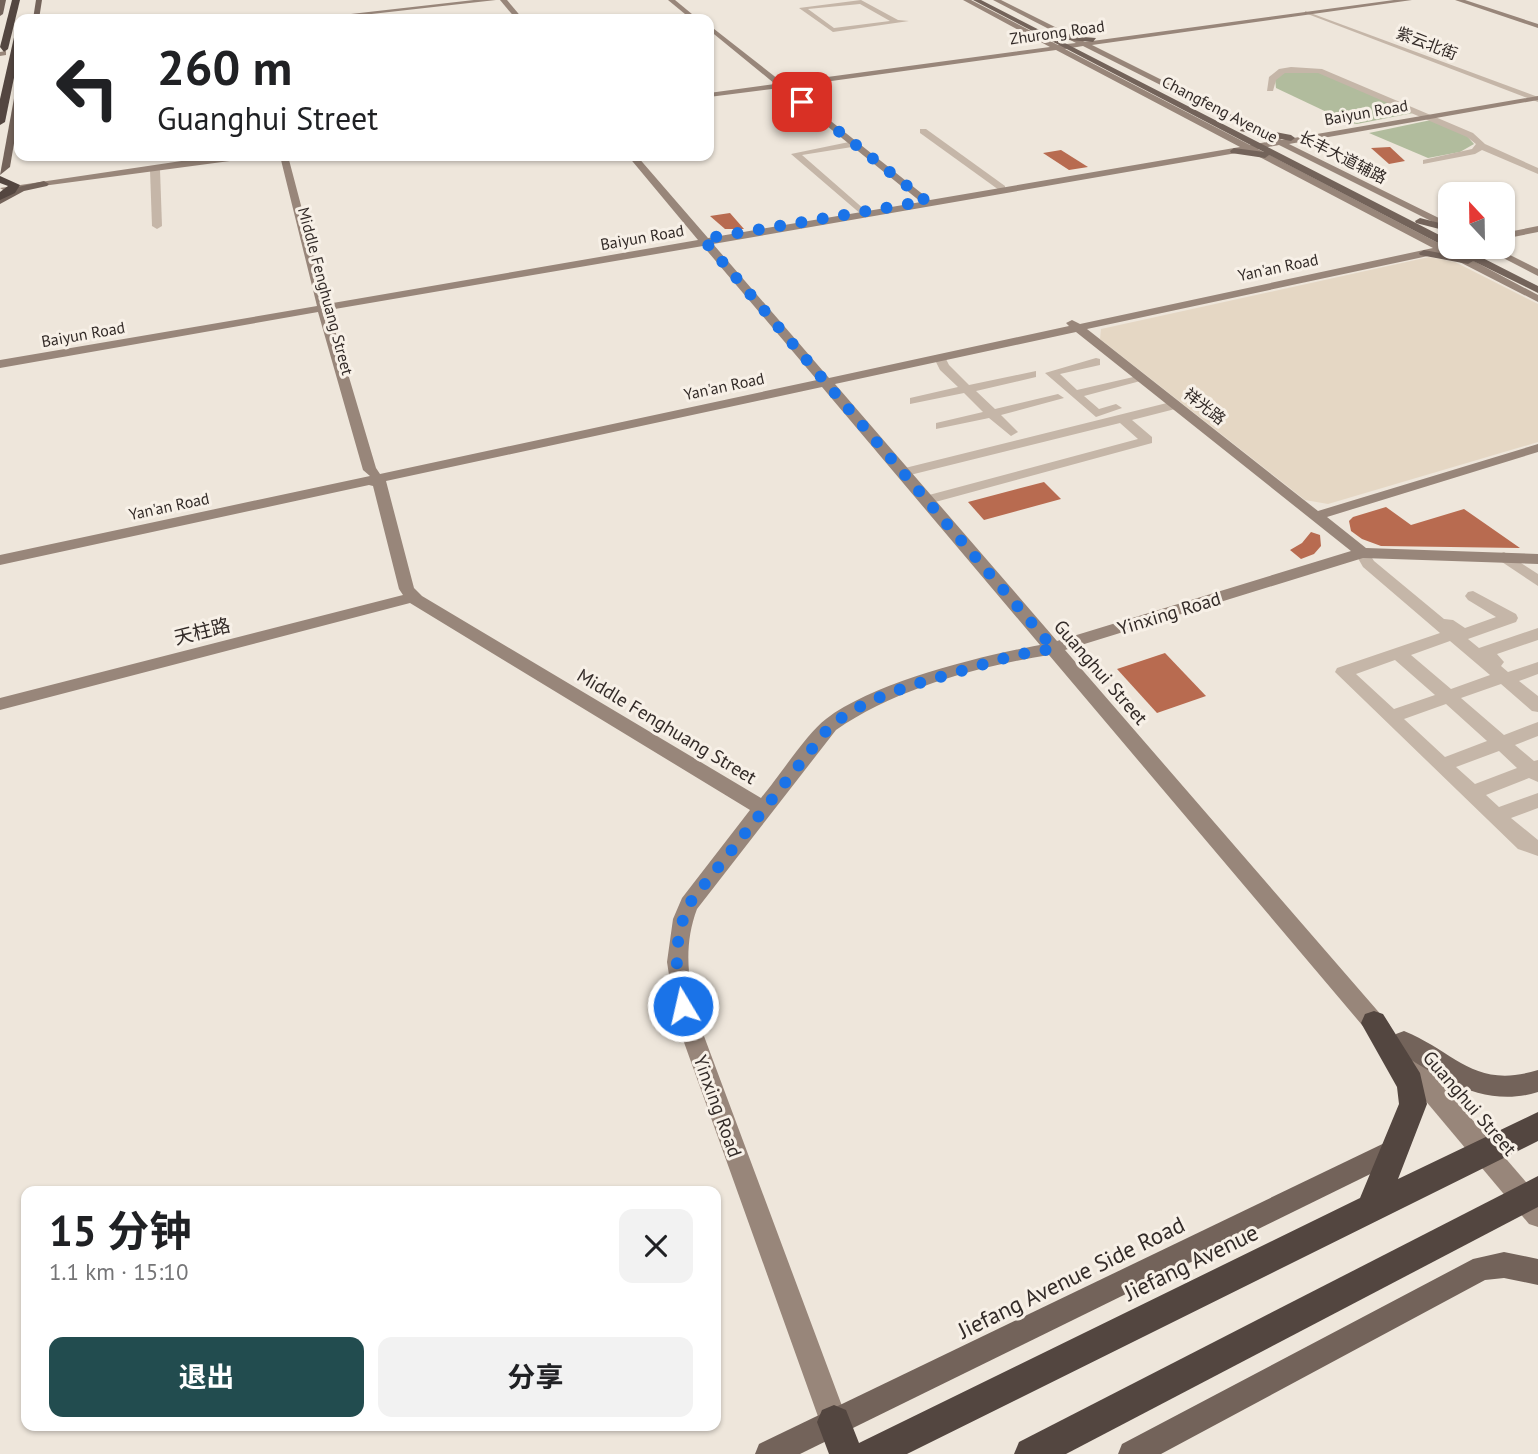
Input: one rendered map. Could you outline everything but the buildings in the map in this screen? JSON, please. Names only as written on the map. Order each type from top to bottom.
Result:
[{"type":"highway","points":[[0,64],[16,0]]},
{"type":"highway","points":[[1,117],[14,67]]},
{"type":"highway","points":[[1370,1209],[1397,1149],[1413,1104],[1410,1083],[1374,1023]]},
{"type":"highway","name":"Jiefang Avenue","points":[[871,1454],[1538,1126]]},
{"type":"highway","points":[[1031,1454],[1534,1199]]},
{"type":"highway","points":[[834,1422],[846,1454]]},
{"type":"main road","points":[[0,13],[4,0]]},
{"type":"main road","points":[[358,14],[493,0]]},
{"type":"main road","points":[[371,14],[502,0],[514,14]]},
{"type":"main road","points":[[673,0],[691,14]]},
{"type":"main road","points":[[967,0],[1040,46],[1095,44],[1212,109],[1406,230],[1423,244],[1420,252]]},
{"type":"main road","name":"Changfeng Avenue","points":[[976,0],[1220,119],[1419,221],[1438,236]]},
{"type":"main road","name":"Changfeng Avenue","points":[[985,0],[1068,45],[1268,144],[1288,161],[1438,240]]},
{"type":"main road","points":[[996,0],[1232,146]]},
{"type":"main road","name":"Zhurong Road","points":[[1095,44],[1396,0]]},
{"type":"main road","name":"Zhurong Road","points":[[1309,13],[1409,0]]},
{"type":"main road","points":[[1460,0],[1538,25]]},
{"type":"main road","points":[[714,33],[923,201]]},
{"type":"main road","points":[[1068,45],[1095,44]]},
{"type":"main road","name":"Zhurong Road","points":[[714,92],[1040,46]]},
{"type":"main road","points":[[777,84],[849,145],[923,201]]},
{"type":"main road","name":"Baiyun Road","points":[[0,363],[1232,146],[1268,144],[1536,98]]},
{"type":"main road","points":[[1212,109],[1220,119]]},
{"type":"main road","points":[[0,172],[5,167],[14,120]]},
{"type":"main road","name":"长丰大道辅路","points":[[1268,144],[1292,148],[1438,222]]},
{"type":"main road","name":"Baiyun Road","points":[[707,240],[1232,146]]},
{"type":"main road","points":[[4,189],[197,161]]},
{"type":"main road","points":[[4,189],[224,161]]},
{"type":"main road","name":"Middle Fenghuang Street","points":[[285,161],[370,470],[379,481],[410,599],[751,811],[762,812]]},
{"type":"main road","name":"Middle Fenghuang Street","points":[[291,161],[326,306]]},
{"type":"main road","name":"Guanghui Street","points":[[639,161],[1058,647],[1404,1042],[1490,1150]]},
{"type":"main road","points":[[4,189],[21,189],[44,184]]},
{"type":"main road","points":[[1419,221],[1438,226]]},
{"type":"main road","points":[[1516,231],[1538,226]]},
{"type":"main road","points":[[1406,230],[1438,242]]},
{"type":"main road","points":[[1420,252],[1438,248]]},
{"type":"main road","name":"Yan'an Road","points":[[0,553],[375,476],[1438,248]]},
{"type":"main road","points":[[1472,259],[1538,299]]},
{"type":"main road","name":"Changfeng Avenue","points":[[1477,259],[1538,290]]},
{"type":"main road","points":[[1495,259],[1538,281]]},
{"type":"main road","points":[[1511,259],[1538,273]]},
{"type":"main road","name":"Yan'an Road","points":[[827,379],[940,358],[1075,326]]},
{"type":"main road","name":"祥光路","points":[[1075,326],[1362,552]]},
{"type":"main road","name":"Guanghui Street","points":[[827,379],[934,498],[1374,1023],[1534,1199]]},
{"type":"main road","points":[[1316,516],[1538,448]]},
{"type":"main road","name":"Yan'an Road","points":[[0,560],[375,476]]},
{"type":"main road","name":"Yinxing Road","points":[[834,1422],[687,1020],[679,991],[676,954],[678,928],[689,904],[830,726],[850,711],[886,693],[1024,652],[1058,647],[1362,552],[1538,558]]},
{"type":"main road","name":"天柱路","points":[[0,704],[410,599]]},
{"type":"main road","points":[[1404,1042],[1472,1082],[1509,1087],[1534,1083]]},
{"type":"main road","name":"Jiefang Avenue Side Road","points":[[769,1454],[1397,1149]]},
{"type":"main road","points":[[1132,1454],[1482,1268],[1504,1265],[1538,1272]]},
{"type":"street","points":[[897,22],[858,2],[802,8],[833,30],[906,21]]},
{"type":"street","points":[[811,15],[871,10]]},
{"type":"street","name":"紫云北街","points":[[1309,13],[1536,98]]},
{"type":"street","points":[[822,23],[885,15]]},
{"type":"street","points":[[822,23],[833,20]]},
{"type":"street","points":[[1270,89],[1272,79],[1282,71],[1319,71],[1475,137],[1481,146],[1538,171]]},
{"type":"street","points":[[923,131],[1002,188]]},
{"type":"street","points":[[849,145],[795,154],[862,212]]},
{"type":"street","points":[[1426,162],[1465,154],[1481,146]]},
{"type":"street","points":[[155,170],[157,226]]},
{"type":"street","points":[[940,358],[944,367],[992,414],[1033,469]]},
{"type":"street","points":[[934,498],[1147,440],[1119,413],[1096,413],[1051,373],[1096,362]]},
{"type":"street","points":[[914,401],[1032,374]]},
{"type":"street","points":[[1075,394],[1142,379]]},
{"type":"street","points":[[941,426],[1058,398]]},
{"type":"street","points":[[910,471],[1011,439],[1119,413],[1175,405]]},
{"type":"street","points":[[1362,552],[1368,564],[1435,617],[1464,634],[1510,618],[1473,596]]},
{"type":"street","points":[[1504,557],[1538,581]]},
{"type":"street","points":[[1435,617],[1450,635],[1537,695]]},
{"type":"street","points":[[1509,677],[1484,652],[1538,634]]},
{"type":"street","points":[[1450,635],[1343,672],[1525,843],[1538,848]]},
{"type":"street","points":[[1398,653],[1500,743],[1536,771]]},
{"type":"street","points":[[1391,717],[1538,667]]},
{"type":"street","points":[[1442,765],[1538,729]]},
{"type":"street","points":[[1472,793],[1536,771]]},
{"type":"street","points":[[1496,816],[1538,800]]},
{"type":"green space","points":[[1285,72],[1318,72],[1413,113],[1350,123],[1276,88],[1275,79]]},
{"type":"green space","points":[[1431,120],[1466,135],[1474,144],[1460,152],[1428,158],[1369,133]]},
{"type":"shaded area","points":[[1429,257],[1455,262],[1538,304],[1538,442],[1328,504],[1305,500],[1100,339],[1101,329]]},
{"type":"route","points":[[683,1006],[676,954],[678,928],[689,904],[830,726],[850,711],[886,693],[1024,652],[1054,649],[703,239],[926,201],[802,102]]}]
